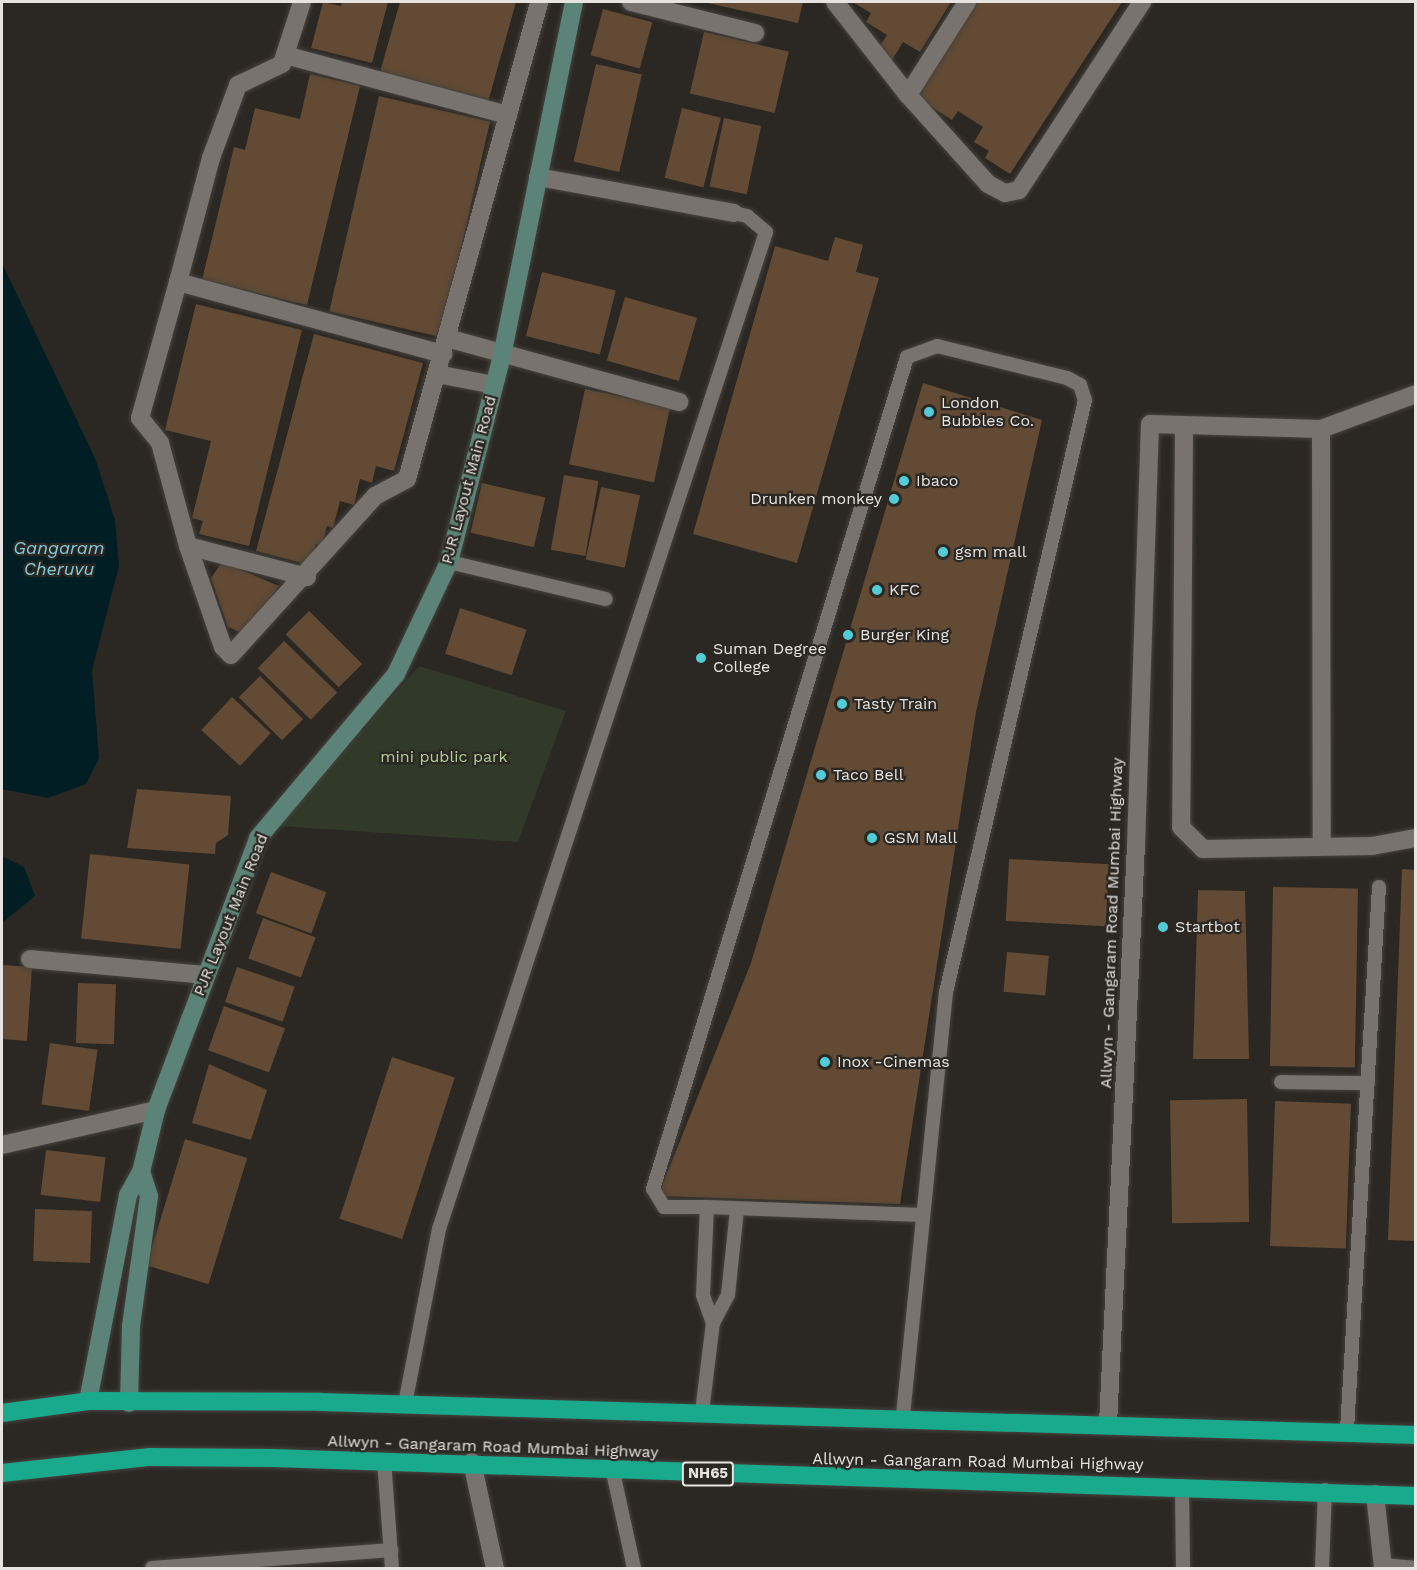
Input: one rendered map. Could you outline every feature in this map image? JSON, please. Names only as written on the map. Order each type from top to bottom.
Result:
[{"type":"highway","points":[[2,1413],[88,1401],[405,1404],[1347,1430],[1416,1435]]},
{"type":"highway","name":"Allwyn - Gangaram Road Mumbai Highway","points":[[2,1473],[150,1457],[384,1460],[472,1462],[613,1472],[1325,1490],[1416,1496]]},
{"type":"street","points":[[302,2],[282,64],[238,85],[211,158],[140,418],[160,443],[188,546],[223,647],[231,655],[306,577],[375,496],[407,480],[539,2]]},
{"type":"street","name":"PJR Layout Main Road","points":[[88,1401],[128,1195],[141,1172],[156,1110],[258,838],[396,674],[448,562],[503,351],[574,2]]},
{"type":"street","points":[[631,2],[755,33]]},
{"type":"street","points":[[835,2],[908,95],[988,184],[1005,193],[1019,190],[1142,2]]},
{"type":"street","points":[[908,95],[967,2]]},
{"type":"street","points":[[285,55],[508,116]]},
{"type":"street","points":[[538,177],[734,213]]},
{"type":"street","points":[[178,282],[445,346],[503,351],[679,402]]},
{"type":"street","points":[[437,374],[494,385]]},
{"type":"street","points":[[1416,394],[1321,429],[1184,425],[1182,827],[1203,849],[1372,846],[1416,838]]},
{"type":"street","name":"Allwyn - Gangaram Road Mumbai Highway","points":[[1108,1424],[1136,846],[1150,424],[1184,425]]},
{"type":"street","points":[[1321,429],[1322,846]]},
{"type":"street","points":[[188,546],[306,577]]},
{"type":"street","points":[[30,959],[206,975]]},
{"type":"street","points":[[2,1145],[156,1110]]},
{"type":"street","name":"PJR Layout Main Road","points":[[129,1403],[131,1326],[149,1196],[141,1172]]},
{"type":"street","points":[[472,1462],[495,1569]]},
{"type":"street","points":[[1375,1494],[1383,1567]]},
{"type":"lane","points":[[405,1404],[442,1218],[766,232],[747,216],[734,213]]},
{"type":"lane","points":[[903,1417],[946,992],[1085,399],[1080,385],[1067,378],[938,346],[907,357],[653,1189],[664,1207],[922,1215]]},
{"type":"lane","points":[[448,562],[606,599]]},
{"type":"lane","points":[[1347,1430],[1379,887]]},
{"type":"lane","points":[[1281,1082],[1368,1083]]},
{"type":"lane","points":[[707,1207],[703,1295],[712,1323]]},
{"type":"lane","points":[[702,1412],[712,1323],[728,1295],[737,1209]]},
{"type":"lane","points":[[384,1460],[392,1569]]},
{"type":"lane","points":[[613,1472],[634,1569]]},
{"type":"lane","points":[[1182,1486],[1184,1569]]},
{"type":"lane","points":[[1322,1569],[1325,1490]]},
{"type":"lane","points":[[152,1569],[391,1550]]},
{"type":"lane","points":[[1383,1567],[1416,1568]]},
{"type":"green space","name":"mini public park","points":[[419,666],[566,711],[518,842],[279,826]]},
{"type":"water","name":"Gangaram Cheruvu","points":[[2,263],[95,458],[115,520],[119,566],[92,670],[99,758],[86,784],[48,798],[2,789]]},
{"type":"water","points":[[2,856],[24,867],[35,896],[2,923]]},
{"type":"building","points":[[323,2],[341,6],[342,2],[388,2],[372,63],[311,48]]},
{"type":"building","points":[[400,2],[516,2],[488,102],[380,72]]},
{"type":"building","points":[[703,2],[803,2],[798,23]]},
{"type":"building","points":[[852,2],[951,2],[920,52],[903,42],[892,60],[877,50],[887,35],[866,22],[871,13]]},
{"type":"building","points":[[975,2],[1122,2],[1010,174],[985,158],[989,151],[974,142],[983,127],[958,111],[952,120],[914,96]]},
{"type":"building","points":[[603,9],[652,22],[640,69],[591,55]]},
{"type":"building","points":[[704,32],[789,52],[775,113],[690,93]]},
{"type":"building","points":[[596,64],[642,75],[619,172],[574,161]]},
{"type":"building","points":[[310,74],[360,86],[307,305],[202,280],[234,147],[245,150],[255,108],[300,119]]},
{"type":"building","points":[[379,96],[490,122],[440,337],[329,311]]},
{"type":"building","points":[[682,108],[721,118],[703,188],[665,178]]},
{"type":"building","points":[[724,118],[761,126],[747,194],[709,186]]},
{"type":"building","points":[[835,237],[863,245],[856,272],[879,278],[797,563],[693,534],[775,246],[828,261]]},
{"type":"building","points":[[542,272],[616,290],[600,354],[526,336]]},
{"type":"building","points":[[625,297],[697,318],[679,381],[607,360]]},
{"type":"building","points":[[196,304],[302,330],[249,546],[199,534],[203,521],[192,518],[211,441],[165,430]]},
{"type":"building","points":[[314,334],[423,363],[394,471],[376,466],[372,483],[360,479],[354,505],[340,501],[333,528],[327,526],[322,545],[316,544],[310,565],[256,551]]},
{"type":"building","name":"GSM Mall","points":[[923,383],[1042,420],[976,712],[900,1204],[658,1196],[751,963]]},
{"type":"building","points":[[585,389],[670,407],[654,482],[569,464]]},
{"type":"building","points":[[564,475],[598,481],[585,556],[551,550]]},
{"type":"building","points":[[482,483],[545,498],[534,547],[471,533]]},
{"type":"building","points":[[601,487],[640,495],[625,568],[586,559]]},
{"type":"building","points":[[222,562],[279,586],[244,634],[228,627],[211,578]]},
{"type":"building","points":[[460,608],[527,630],[512,675],[445,654]]},
{"type":"building","points":[[309,611],[362,664],[339,687],[286,634]]},
{"type":"building","points":[[284,641],[337,692],[311,720],[258,668]]},
{"type":"building","points":[[260,676],[303,719],[282,740],[239,697]]},
{"type":"building","points":[[232,697],[271,733],[240,766],[201,730]]},
{"type":"building","points":[[137,789],[231,796],[228,835],[216,843],[215,854],[127,848]]},
{"type":"building","points":[[90,854],[189,864],[181,949],[81,939]]},
{"type":"building","points":[[1009,859],[1109,864],[1106,926],[1006,921]]},
{"type":"building","points":[[1402,869],[1416,870],[1416,1241],[1388,1240]]},
{"type":"building","points":[[271,872],[326,892],[311,934],[256,913]]},
{"type":"building","points":[[1273,887],[1358,888],[1355,1067],[1270,1066]]},
{"type":"building","points":[[1198,890],[1245,891],[1249,1059],[1193,1059]]},
{"type":"building","points":[[263,918],[316,937],[301,978],[248,958]]},
{"type":"building","points":[[1007,952],[1049,956],[1045,996],[1004,992]]},
{"type":"building","points":[[2,965],[32,967],[27,1041],[2,1039]]},
{"type":"building","points":[[237,967],[295,987],[283,1022],[225,1002]]},
{"type":"building","points":[[78,983],[116,984],[114,1044],[76,1043]]},
{"type":"building","points":[[224,1006],[285,1028],[269,1072],[208,1050]]},
{"type":"building","points":[[50,1043],[98,1050],[89,1111],[41,1104]]},
{"type":"building","points":[[392,1057],[455,1077],[402,1239],[339,1219]]},
{"type":"building","points":[[209,1064],[267,1090],[251,1140],[192,1123]]},
{"type":"building","points":[[1247,1099],[1249,1222],[1172,1223],[1170,1100]]},
{"type":"building","points":[[1275,1101],[1351,1104],[1346,1249],[1270,1246]]},
{"type":"building","points":[[185,1139],[247,1158],[209,1284],[146,1265]]},
{"type":"building","points":[[46,1150],[106,1157],[100,1202],[41,1195]]},
{"type":"building","points":[[35,1209],[92,1211],[90,1263],[33,1261]]},
{"type":"place","name":"London Bubbles Co.","points":[[929,412]]},
{"type":"place","name":"Ibaco","points":[[904,481]]},
{"type":"place","name":"Drunken monkey","points":[[894,499]]},
{"type":"place","name":"gsm mall","points":[[943,552]]},
{"type":"place","name":"KFC","points":[[877,590]]},
{"type":"place","name":"Burger King","points":[[848,635]]},
{"type":"place","name":"Suman Degree College","points":[[701,658]]},
{"type":"place","name":"Tasty Train","points":[[842,704]]},
{"type":"place","name":"Taco Bell","points":[[821,775]]},
{"type":"place","name":"GSM Mall","points":[[872,838]]},
{"type":"place","name":"Startbot","points":[[1163,927]]},
{"type":"place","name":"Inox -Cinemas","points":[[825,1062]]}]
